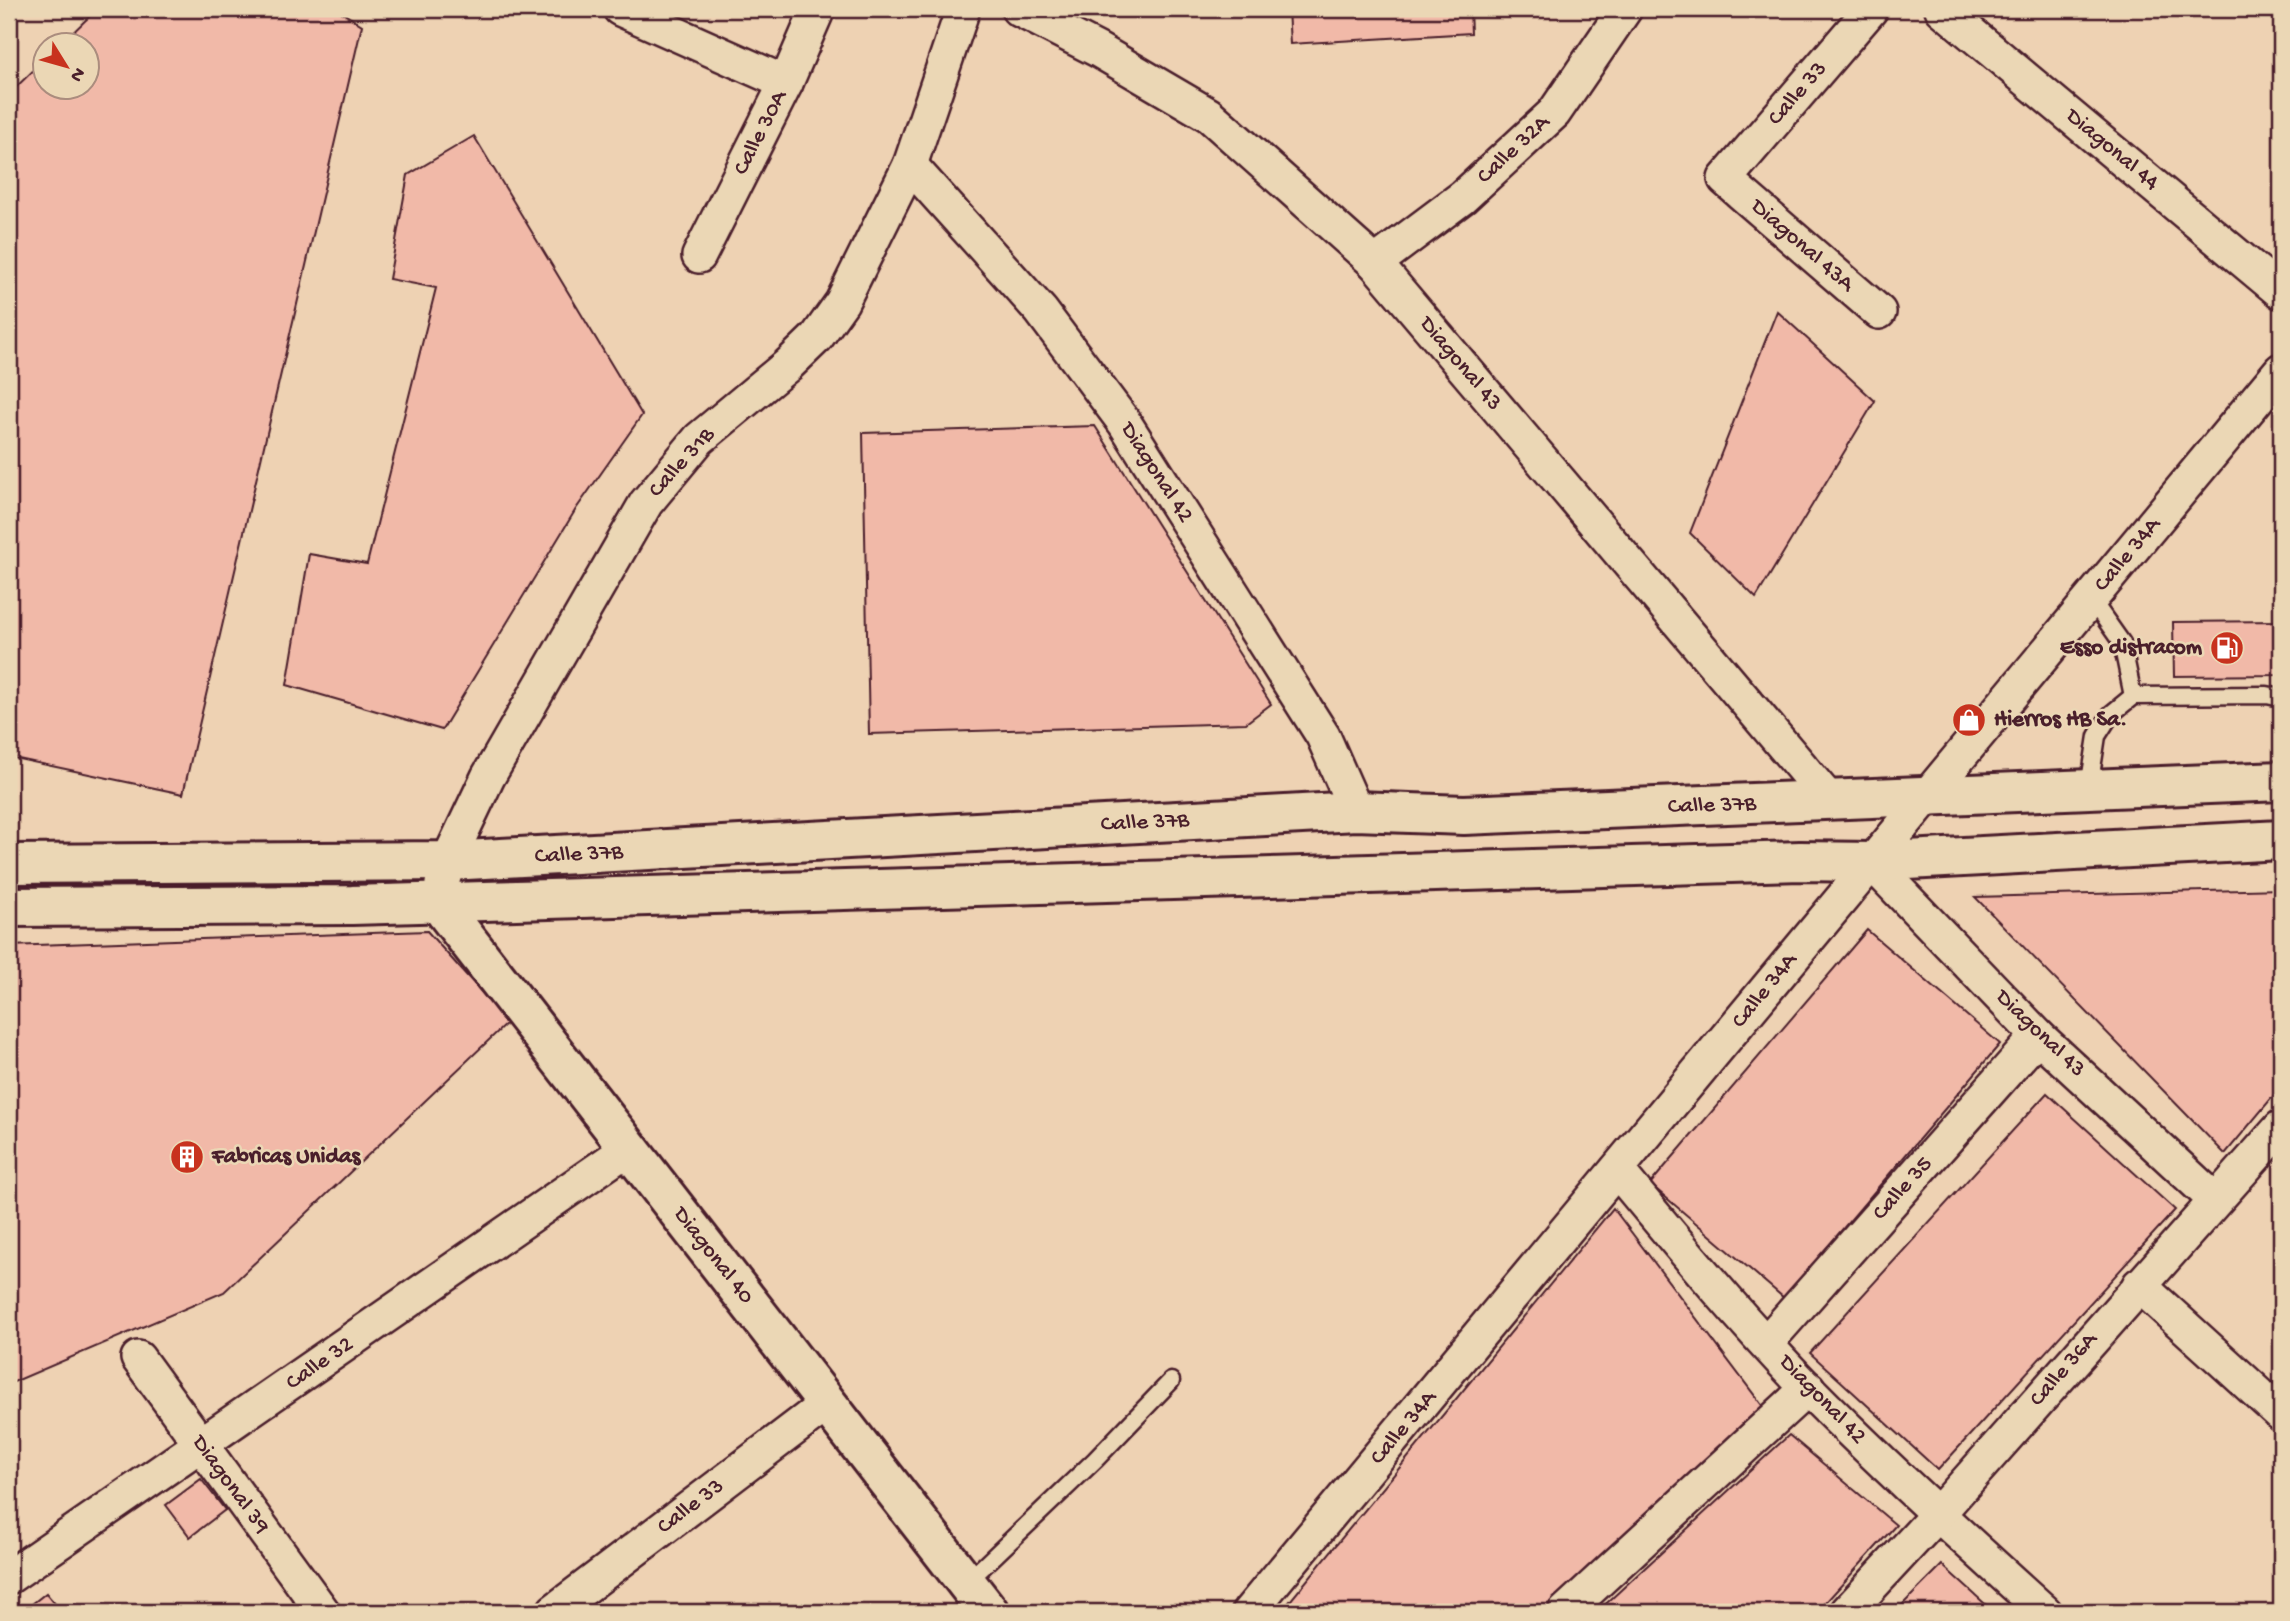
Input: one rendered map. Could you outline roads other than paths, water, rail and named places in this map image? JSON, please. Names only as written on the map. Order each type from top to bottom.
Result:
[{"type":"main road","name":"Calle 37B","points":[[9,864],[448,862],[1356,811],[1464,814],[1831,802],[1930,793],[2281,781]]},
{"type":"main road","name":"Calle 37B","points":[[9,907],[352,905],[1800,861],[1871,862],[2281,840]]},
{"type":"main road","name":"Diagonal 40","points":[[437,901],[989,1612]]},
{"type":"street","points":[[620,9],[786,83]]},
{"type":"street","name":"Calle 30A","points":[[699,256],[786,83],[818,9]]},
{"type":"street","name":"Calle 31B","points":[[437,901],[448,862],[488,777],[646,503],[699,439],[817,337],[842,302],[910,165],[963,9]]},
{"type":"street","name":"Diagonal 43","points":[[1018,9],[1098,50],[1209,115],[1375,263],[1831,802]]},
{"type":"street","name":"Calle 32A","points":[[1375,263],[1463,197],[1554,113],[1625,9]]},
{"type":"street","name":"Calle 33","points":[[1724,179],[1871,9]]},
{"type":"street","name":"Diagonal 44","points":[[1942,9],[2281,292]]},
{"type":"street","name":"Diagonal 42","points":[[910,165],[1041,312],[1124,422],[1323,736],[1356,811]]},
{"type":"street","name":"Diagonal 43A","points":[[1724,179],[1879,312]]},
{"type":"street","name":"Calle 34A","points":[[1249,1612],[2281,370]]},
{"type":"street","name":"Diagonal 43","points":[[1871,862],[2038,1035],[2215,1200]]},
{"type":"street","name":"Calle 35","points":[[1767,1342],[2038,1035]]},
{"type":"street","name":"Calle 36A","points":[[1847,1612],[1937,1515],[2281,1128]]},
{"type":"street","name":"Calle 32","points":[[9,1577],[629,1147]]},
{"type":"street","name":"Diagonal 42","points":[[1617,1170],[1704,1274],[1808,1388],[1937,1515],[2045,1612]]},
{"type":"street","points":[[2139,1285],[2281,1414]]},
{"type":"street","name":"Diagonal 39","points":[[138,1358],[323,1612]]},
{"type":"street","points":[[1565,1612],[1808,1388]]},
{"type":"street","name":"Calle 33","points":[[554,1611],[828,1403]]},
{"type":"lane","points":[[2091,599],[2122,643],[2133,696]]},
{"type":"lane","points":[[2089,788],[2097,736],[2110,714],[2133,696],[2267,695],[2281,698]]},
{"type":"lane","points":[[966,1583],[1095,1460],[1171,1381]]},
{"type":"place","name":"Esso distracom","points":[[2227,648]]},
{"type":"place","name":"Hierros HB Sa.","points":[[1969,720]]},
{"type":"place","name":"Fabricas Unidas","points":[[187,1157]]}]
